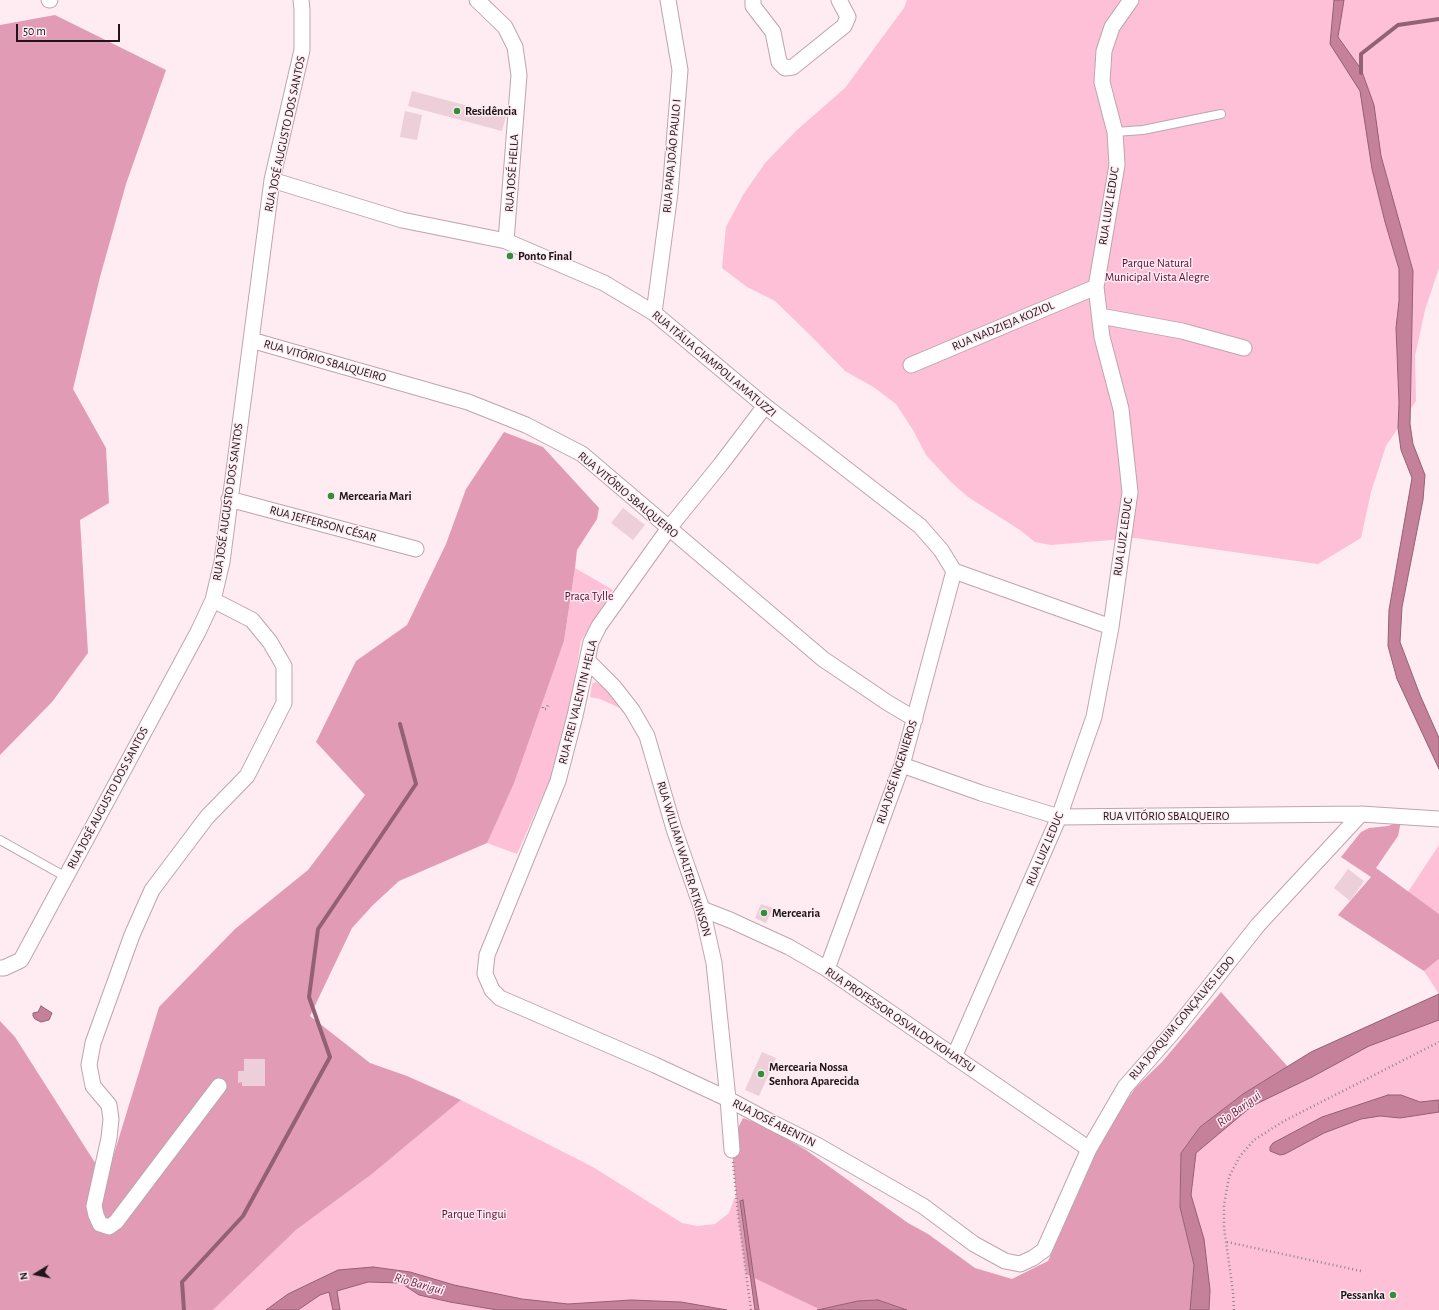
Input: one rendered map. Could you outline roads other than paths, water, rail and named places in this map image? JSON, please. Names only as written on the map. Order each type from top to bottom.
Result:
[{"type":"street","name":"RUA JOSÉ AUGUSTO DOS SANTOS","points":[[0,968],[4,968],[21,960],[198,632],[213,600],[222,562],[272,180],[302,50],[301,0]]},
{"type":"street","name":"RUA JOSÉ HELLA","points":[[477,0],[505,27],[515,47],[519,75],[506,241]]},
{"type":"street","name":"RUA PAPA JOÃO PAULO I","points":[[654,313],[670,193],[680,70],[668,0]]},
{"type":"street","points":[[753,0],[753,6],[773,32],[779,62],[785,68],[793,67],[844,26],[848,17],[839,0]]},
{"type":"street","name":"RUA LUIZ LEDUC","points":[[954,1058],[1059,817],[1094,717],[1112,627],[1130,492],[1121,409],[1102,337],[1096,287],[1117,165],[1115,132],[1102,82],[1104,51],[1112,27],[1131,0]]},
{"type":"street","name":"RUA ITÁLIA GIAMPOLI AMATUZZI","points":[[272,180],[402,220],[506,241],[604,283],[654,313],[765,406],[920,526],[941,550],[954,571]]},
{"type":"street","name":"RUA NADZIEJA KOZIOL","points":[[911,365],[1096,287]]},
{"type":"street","points":[[1100,316],[1182,331],[1244,348]]},
{"type":"street","name":"RUA VITÓRIO SBALQUEIRO","points":[[250,340],[468,402],[526,425],[582,454],[823,658],[888,703],[915,719]]},
{"type":"street","name":"RUA FREI VALENTIN HELLA","points":[[492,990],[485,974],[487,955],[558,781],[575,716],[591,642],[599,626],[669,528],[721,464],[765,406]]},
{"type":"street","name":"RUA JEFFERSON CÉSAR","points":[[230,499],[416,549]]},
{"type":"street","points":[[954,571],[1112,627]]},
{"type":"street","name":"RUA JOSÉ INGENIEROS","points":[[827,969],[902,765],[954,571]]},
{"type":"street","points":[[213,600],[252,620],[270,642],[284,666],[284,703],[247,776],[207,817],[152,890],[132,935],[93,1043],[89,1065],[93,1086],[109,1105],[111,1119],[109,1138],[94,1206],[100,1224],[109,1227],[116,1222],[219,1086]]},
{"type":"street","name":"RUA WILLIAM WALTER ATKINSON","points":[[588,661],[614,687],[632,710],[647,736],[674,829],[702,909],[714,963],[732,1150]]},
{"type":"street","name":"RUA VITÓRIO SBALQUEIRO","points":[[902,765],[981,793],[1059,817],[1361,814],[1439,818]]},
{"type":"street","name":"RUA JOAQUIM GONÇALVES LEDO","points":[[1044,1250],[1089,1149],[1125,1087],[1174,1031],[1258,925],[1361,814]]},
{"type":"street","name":"RUA PROFESSOR OSVALDO KOHATSU","points":[[702,909],[730,920],[788,947],[827,969],[954,1058],[1089,1149]]},
{"type":"street","name":"RUA JOSÉ ABENTIN","points":[[492,990],[500,998],[655,1065],[728,1099],[817,1145],[917,1203],[974,1244],[1005,1261],[1020,1264],[1033,1258],[1044,1250]]},
{"type":"lane","points":[[1115,132],[1143,130],[1221,114]]},
{"type":"lane","points":[[0,840],[66,877]]},
{"type":"water","points":[[1334,0],[1344,0],[1338,37],[1361,69],[1374,105],[1381,156],[1413,271],[1410,424],[1413,444],[1425,475],[1423,500],[1402,607],[1400,642],[1420,695],[1439,738],[1439,769],[1397,679],[1388,646],[1389,610],[1412,478],[1401,450],[1398,428],[1399,403],[1396,328],[1399,301],[1399,269],[1385,222],[1372,169],[1360,91],[1330,44]]},
{"type":"water","name":"Rio Barigui","points":[[1439,994],[1439,1020],[1369,1046],[1312,1077],[1252,1106],[1196,1153],[1191,1195],[1204,1239],[1210,1290],[1209,1310],[1190,1310],[1194,1265],[1180,1207],[1181,1153],[1200,1127],[1243,1094],[1311,1052]]},
{"type":"water","points":[[41,1006],[52,1013],[49,1020],[41,1022],[33,1016],[33,1013],[38,1012]]},
{"type":"water","points":[[1388,1095],[1401,1095],[1420,1102],[1439,1100],[1439,1112],[1400,1118],[1380,1116],[1361,1119],[1324,1133],[1285,1154],[1280,1155],[1270,1151],[1270,1147],[1273,1143],[1322,1117]]},
{"type":"water","points":[[743,1200],[759,1310],[755,1310],[740,1201]]},
{"type":"water","name":"Rio Barigui","points":[[373,1267],[410,1272],[454,1285],[522,1299],[568,1304],[631,1300],[681,1302],[727,1310],[497,1310],[419,1295],[401,1283],[368,1282],[337,1291],[340,1310],[333,1310],[329,1292],[320,1295],[298,1310],[266,1310],[288,1294],[338,1270]]},
{"type":"water","points":[[878,1300],[907,1310],[817,1310],[858,1301]]},
{"type":"waterway","points":[[1361,73],[1361,54],[1398,25],[1439,19]]},
{"type":"waterway","points":[[184,1310],[182,1282],[243,1216],[330,1057],[309,997],[318,929],[416,784],[400,724]]},
{"type":"place","name":"Residência","points":[[457,111]]},
{"type":"place","name":"Ponto Final","points":[[510,256]]},
{"type":"place","name":"Mercearia Mari","points":[[331,496]]},
{"type":"place","name":"Mercearia","points":[[764,913]]},
{"type":"place","name":"Mercearia Nossa Senhora Aparecida","points":[[761,1074]]},
{"type":"place","name":"Pessanka","points":[[1393,1295]]},
{"type":"park label","name":"Parque Natural Municipal Vista Alegre","points":[[1157,270]]},
{"type":"park label","name":"Praça Tylle","points":[[589,596]]},
{"type":"park label","name":"Parque Tingui","points":[[474,1214]]}]
